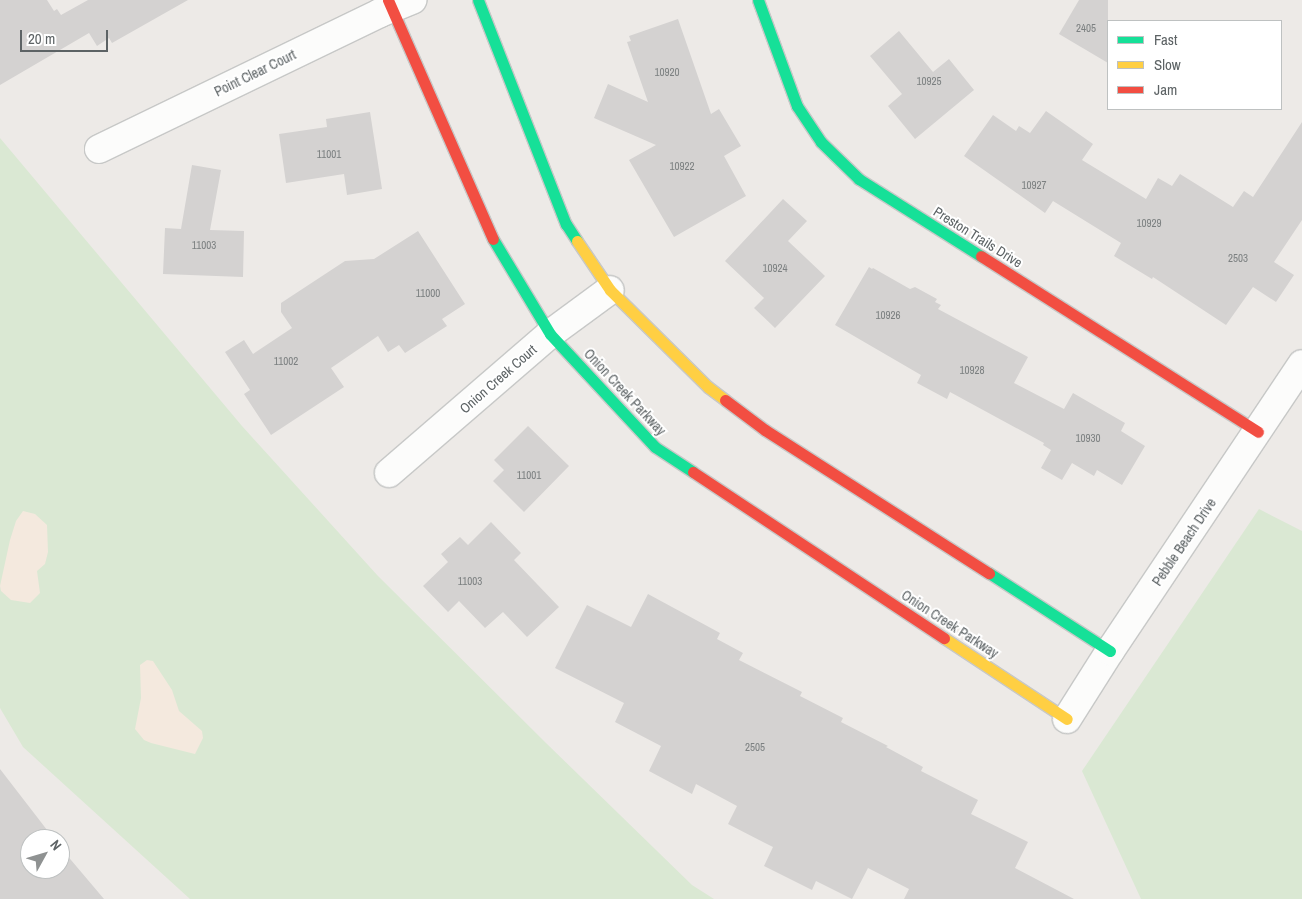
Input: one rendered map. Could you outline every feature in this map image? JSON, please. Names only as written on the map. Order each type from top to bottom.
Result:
[{"type":"street","points":[[478,0],[566,224],[610,290],[708,387],[766,430],[1110,651]]},
{"type":"street","name":"Preston Trails Drive","points":[[758,0],[797,106],[821,142],[859,179],[1258,432]]},
{"type":"street","name":"Point Clear Court","points":[[99,149],[397,3]]},
{"type":"street","name":"Onion Creek Parkway","points":[[397,3],[497,247],[550,334],[655,447],[1067,719]]},
{"type":"street","name":"Onion Creek Court","points":[[389,473],[550,334],[610,290]]},
{"type":"street","name":"Pebble Beach Drive","points":[[1067,719],[1110,651],[1302,364]]},
{"type":"green space","points":[[0,138],[242,426],[378,576],[692,885],[714,899],[190,899],[23,747],[0,708]]},
{"type":"green space","points":[[1259,509],[1302,531],[1302,899],[1141,899],[1082,771]]},
{"type":"sand","points":[[23,511],[35,514],[47,525],[48,552],[45,564],[37,571],[40,593],[30,603],[11,600],[1,591],[0,586],[10,540],[16,521]]},
{"type":"sand","points":[[147,660],[153,661],[172,690],[179,711],[202,731],[203,738],[195,754],[151,743],[144,740],[135,729],[141,698],[140,665]]},
{"type":"building","points":[[0,0],[47,0],[54,11],[57,9],[61,15],[88,0],[188,0],[112,43],[109,38],[97,46],[89,33],[0,85]]},
{"type":"building","points":[[1079,0],[1108,0],[1107,62],[1059,34]]},
{"type":"building","points":[[678,19],[711,114],[719,109],[741,146],[724,156],[746,196],[674,237],[629,160],[656,145],[594,118],[608,84],[648,102],[627,42],[631,41],[629,36]]},
{"type":"building","points":[[899,31],[933,72],[949,59],[974,90],[915,139],[888,106],[902,94],[870,56]]},
{"type":"building","points":[[1046,111],[1093,144],[1082,160],[1146,199],[1158,178],[1172,186],[1180,174],[1233,207],[1244,191],[1253,197],[1302,122],[1302,220],[1274,262],[1294,275],[1276,302],[1253,287],[1226,325],[1153,277],[1152,279],[1114,256],[1121,243],[1053,201],[1045,213],[964,156],[993,115],[1016,131],[1019,126],[1030,133]]},
{"type":"building","points":[[370,112],[382,189],[347,195],[344,174],[286,183],[279,134],[327,127],[326,119]]},
{"type":"building","points":[[192,165],[221,170],[210,230],[244,231],[243,277],[163,274],[165,228],[181,229]]},
{"type":"building","points":[[783,199],[807,221],[788,241],[825,276],[775,328],[754,308],[764,298],[725,261]]},
{"type":"building","points":[[418,231],[465,304],[442,319],[447,326],[405,353],[399,345],[388,352],[378,336],[331,368],[344,387],[271,435],[244,394],[250,390],[225,352],[244,340],[253,354],[292,328],[281,312],[281,303],[345,261],[374,259]]},
{"type":"building","points":[[869,267],[910,289],[915,287],[937,299],[935,302],[941,305],[938,309],[1028,357],[1014,383],[1064,409],[1073,393],[1125,423],[1121,431],[1145,446],[1122,485],[1097,470],[1094,476],[1072,463],[1062,480],[1041,468],[1051,450],[1043,445],[1044,443],[950,392],[947,399],[917,383],[921,375],[835,325]]},
{"type":"building","points":[[528,426],[569,466],[524,512],[493,481],[504,470],[494,460]]},
{"type":"building","points":[[491,522],[521,553],[514,560],[559,607],[527,637],[503,612],[485,628],[459,601],[448,612],[423,586],[448,562],[441,554],[460,537],[468,545]]},
{"type":"building","points":[[648,594],[720,633],[717,639],[743,653],[739,660],[802,692],[800,696],[843,718],[841,722],[888,746],[886,747],[923,767],[921,771],[978,800],[971,814],[1028,842],[1015,868],[1074,899],[904,899],[909,889],[868,868],[852,899],[816,881],[812,890],[764,866],[773,847],[728,824],[737,806],[696,784],[692,794],[649,771],[661,746],[615,722],[624,703],[555,668],[587,605],[631,627]]},
{"type":"building","points":[[0,769],[46,829],[20,829],[20,879],[70,879],[70,859],[104,899],[0,899]]},
{"type":"traffic: fast","points":[[478,0],[566,224],[577,241]]},
{"type":"traffic: fast","points":[[758,0],[797,106],[821,142],[859,179],[981,256]]},
{"type":"traffic: fast","points":[[493,239],[550,334],[655,447],[693,472]]},
{"type":"traffic: fast","points":[[989,573],[1110,651]]},
{"type":"traffic: slow","points":[[577,241],[610,290],[708,387],[725,400]]},
{"type":"traffic: slow","points":[[944,638],[1067,719]]},
{"type":"traffic: jam","points":[[388,0],[493,239]]},
{"type":"traffic: jam","points":[[981,256],[1258,432]]},
{"type":"traffic: jam","points":[[725,400],[765,430],[989,573]]},
{"type":"traffic: jam","points":[[693,472],[944,638]]}]
